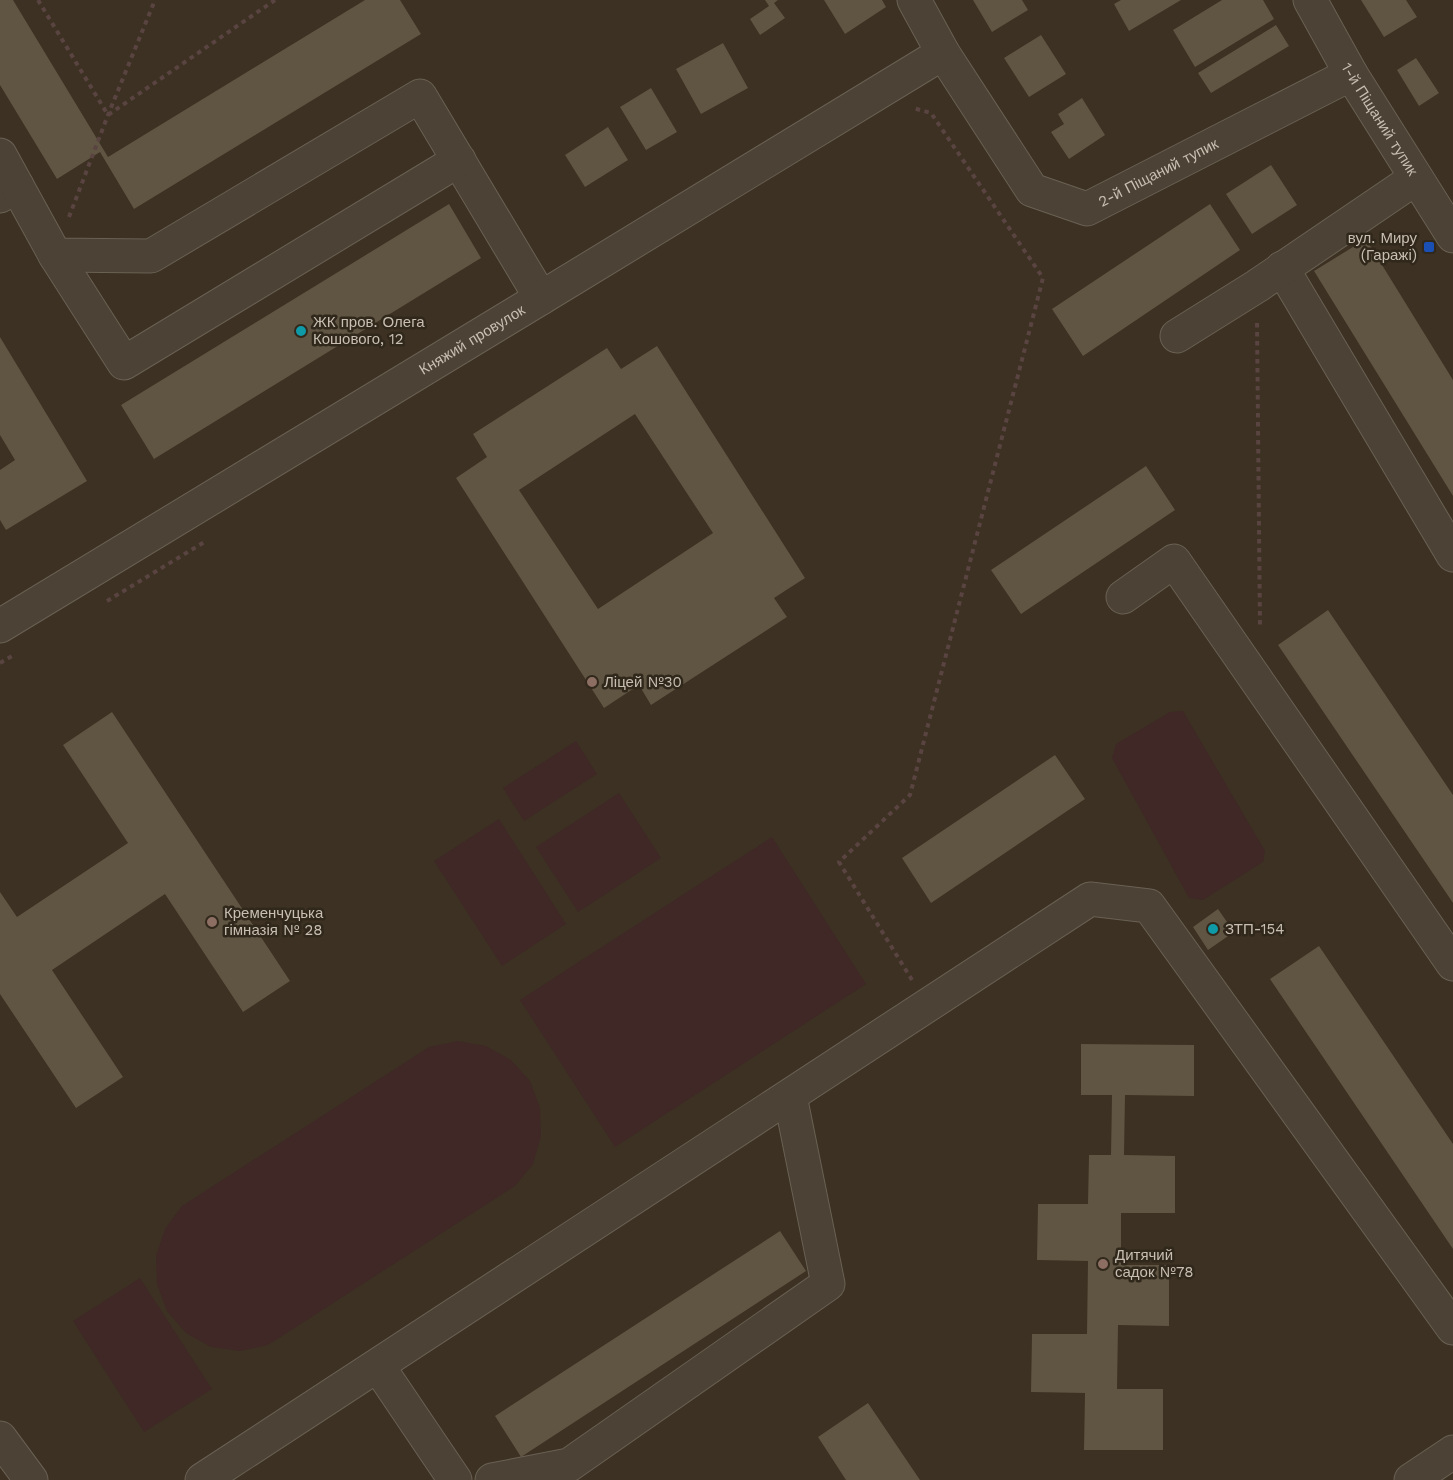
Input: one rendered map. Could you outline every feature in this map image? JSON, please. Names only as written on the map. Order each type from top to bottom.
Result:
[{"type":"street","name":"2-й Піщаний тупик","points":[[914,0],[943,53],[1032,190],[1087,209],[1351,74]]},
{"type":"street","name":"1-й Піщаний тупик","points":[[1310,0],[1351,74],[1453,236]]},
{"type":"street","name":"Княжий провулок","points":[[0,626],[943,53]]},
{"type":"street","points":[[55,255],[151,256],[420,96],[541,298]]},
{"type":"street","points":[[0,155],[9,191],[55,255],[124,363],[459,160]]},
{"type":"street","points":[[1177,336],[1416,178]]},
{"type":"street","points":[[1269,277],[1453,555]]},
{"type":"street","points":[[1123,597],[1174,561],[1453,964]]},
{"type":"street","points":[[202,1480],[1090,899],[1149,906],[1453,1328]]},
{"type":"street","points":[[492,1480],[569,1465],[828,1284],[790,1096]]},
{"type":"street","points":[[378,1366],[455,1480]]},
{"type":"street","points":[[0,1438],[31,1480]]},
{"type":"street","points":[[1411,1480],[1453,1452]]},
{"type":"path","points":[[38,0],[108,115]]},
{"type":"path","points":[[55,255],[155,0]]},
{"type":"path","points":[[108,115],[275,0]]},
{"type":"path","points":[[908,1018],[913,981],[839,862],[910,795],[1042,278],[932,113],[912,108]]},
{"type":"path","points":[[1260,638],[1269,277]]},
{"type":"path","points":[[100,605],[212,537]]},
{"type":"path","points":[[0,663],[20,652]]},
{"type":"shaded area","points":[[1183,711],[1265,851],[1263,862],[1203,900],[1189,898],[1112,758],[1116,744],[1170,712]]},
{"type":"shaded area","points":[[576,741],[597,774],[524,821],[503,788]]},
{"type":"shaded area","points":[[619,793],[661,858],[578,912],[536,847]]},
{"type":"shaded area","points":[[499,819],[566,924],[502,966],[434,861]]},
{"type":"shaded area","points":[[772,837],[866,984],[615,1147],[520,1000]]},
{"type":"shaded area","points":[[458,1041],[486,1046],[511,1060],[530,1081],[540,1108],[541,1136],[533,1164],[515,1186],[268,1345],[240,1351],[211,1347],[186,1333],[167,1311],[157,1284],[156,1256],[165,1229],[182,1206],[429,1047]]},
{"type":"shaded area","points":[[140,1278],[212,1389],[144,1432],[73,1321]]},
{"type":"building","points":[[0,0],[13,0],[108,157],[365,0],[400,0],[421,34],[134,209],[100,152],[57,179],[0,85]]},
{"type":"building","points":[[765,0],[778,0],[774,3],[785,18],[760,35],[750,19],[769,6]]},
{"type":"building","points":[[824,0],[882,0],[886,7],[845,34]]},
{"type":"building","points":[[973,0],[1022,0],[1028,10],[992,32]]},
{"type":"building","points":[[1121,0],[1181,0],[1129,31],[1114,4]]},
{"type":"building","points":[[1222,0],[1263,0],[1274,19],[1195,67],[1173,30]]},
{"type":"building","points":[[1361,0],[1406,0],[1417,17],[1384,37]]},
{"type":"building","points":[[1276,25],[1289,46],[1211,93],[1198,73]]},
{"type":"building","points":[[1041,35],[1066,74],[1029,97],[1004,58]]},
{"type":"building","points":[[723,43],[748,88],[701,114],[676,69]]},
{"type":"building","points":[[1416,58],[1439,93],[1419,106],[1397,70]]},
{"type":"building","points":[[651,88],[677,132],[646,150],[620,107]]},
{"type":"building","points":[[1082,98],[1105,135],[1069,159],[1051,132],[1064,124],[1058,114]]},
{"type":"building","points":[[608,127],[628,160],[585,187],[565,155]]},
{"type":"building","points":[[1271,165],[1297,205],[1252,234],[1226,194]]},
{"type":"building","name":"ЖК пров. Олега Кошового, 12","points":[[449,204],[481,258],[154,459],[121,405]]},
{"type":"building","points":[[1210,204],[1240,250],[1083,356],[1052,309]]},
{"type":"building","points":[[1366,239],[1453,380],[1453,496],[1314,271]]},
{"type":"building","points":[[0,337],[87,481],[6,530],[0,520],[0,470],[15,460],[0,435]]},
{"type":"building","points":[[657,346],[805,578],[774,598],[787,617],[651,705],[639,685],[604,708],[456,478],[487,457],[473,434],[607,348],[621,369]],"holes":[[[635,414],[713,533],[598,609],[519,490]]]},
{"type":"building","points":[[1146,466],[1175,510],[1021,614],[991,570]]},
{"type":"building","points":[[1328,610],[1453,795],[1453,903],[1278,645]]},
{"type":"building","points":[[112,712],[290,981],[243,1012],[165,894],[52,970],[123,1077],[76,1108],[0,994],[0,892],[17,917],[128,843],[63,745]]},
{"type":"building","points":[[1055,755],[1085,799],[931,903],[902,858]]},
{"type":"building","name":"ЗТП-154","points":[[1218,909],[1234,932],[1208,950],[1193,927]]},
{"type":"building","points":[[1319,946],[1453,1144],[1453,1249],[1270,979]]},
{"type":"building","points":[[1081,1044],[1194,1045],[1194,1096],[1125,1095],[1124,1155],[1175,1156],[1175,1213],[1121,1213],[1121,1265],[1169,1265],[1169,1326],[1118,1325],[1117,1389],[1163,1389],[1163,1450],[1084,1450],[1085,1393],[1031,1392],[1032,1334],[1087,1334],[1088,1261],[1037,1260],[1038,1204],[1088,1204],[1089,1155],[1111,1155],[1112,1095],[1081,1095]]},
{"type":"building","points":[[780,1231],[806,1271],[521,1457],[495,1416]]},
{"type":"building","points":[[868,1403],[920,1480],[846,1480],[818,1437]]},
{"type":"place","name":"вул. Миру (Гаражі)","points":[[1429,247]]},
{"type":"place","name":"ЖК пров. Олега Кошового, 12","points":[[301,331]]},
{"type":"place","name":"Ліцей №30","points":[[592,682]]},
{"type":"place","name":"Кременчуцька гімназія № 28","points":[[212,922]]},
{"type":"place","name":"ЗТП-154","points":[[1213,929]]},
{"type":"place","name":"Дитячий садок №78","points":[[1103,1264]]}]
